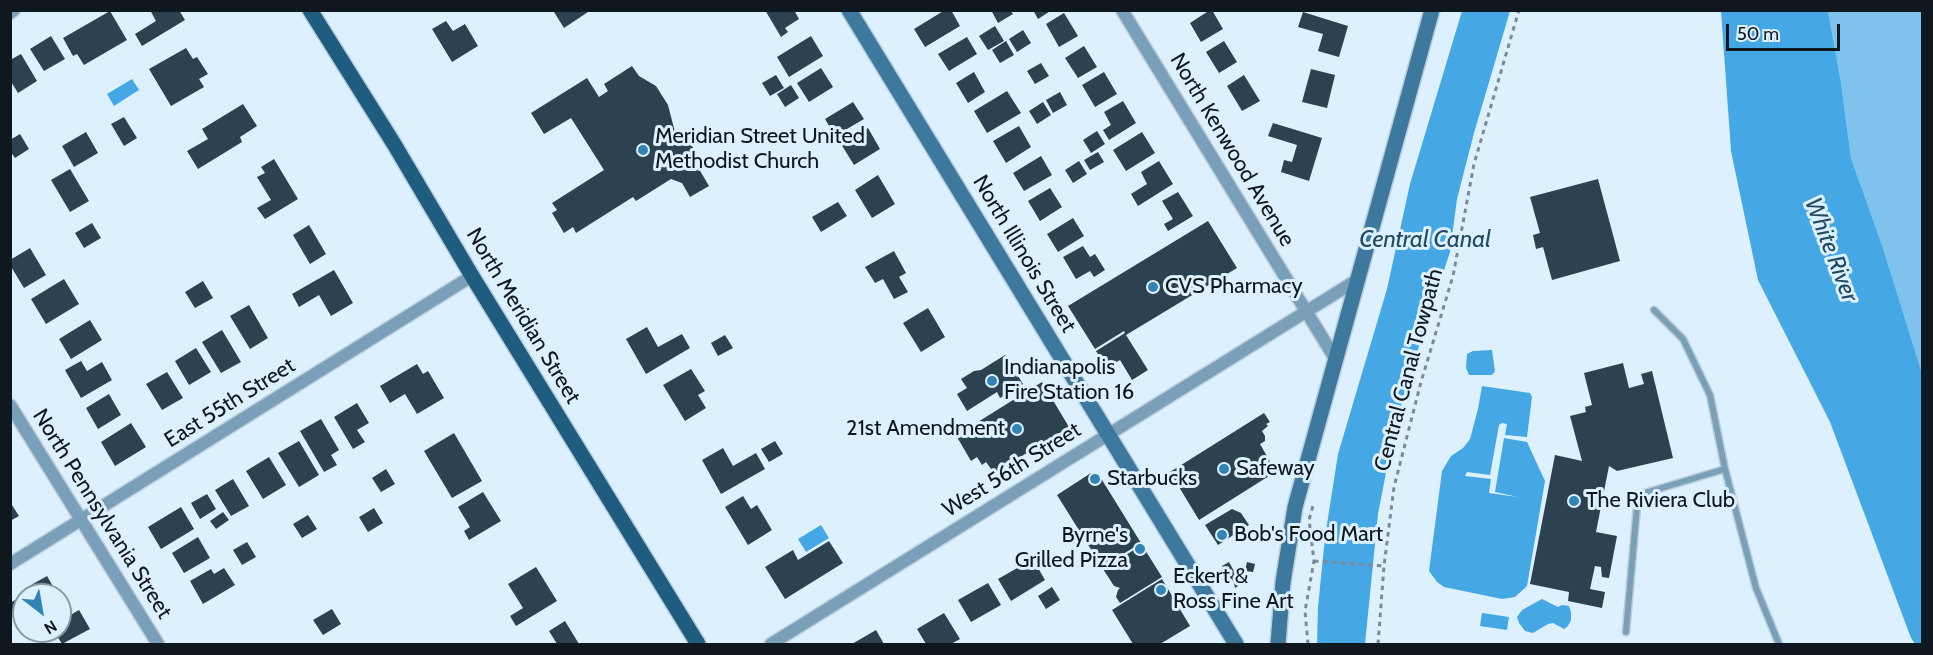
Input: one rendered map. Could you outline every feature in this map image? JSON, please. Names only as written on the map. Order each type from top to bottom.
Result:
[{"type":"main road","name":"North Meridian Street","points":[[310,10],[394,144],[698,645]]},
{"type":"street","name":"North Illinois Street","points":[[849,10],[1236,645]]},
{"type":"street","name":"North Kenwood Avenue","points":[[1122,10],[1336,360]]},
{"type":"street","points":[[1278,645],[1283,582],[1295,507],[1432,10]]},
{"type":"street","name":"East 55th Street","points":[[10,564],[472,276]]},
{"type":"street","points":[[1306,311],[1358,280]]},
{"type":"street","name":"West 56th Street","points":[[771,645],[1306,311]]},
{"type":"street","name":"North Pennsylvania Street","points":[[10,405],[158,645]]},
{"type":"lane","points":[[1654,310],[1683,339],[1710,395],[1725,469],[1755,588],[1779,645]]},
{"type":"lane","points":[[1626,632],[1638,495],[1725,469]]},
{"type":"path","name":"Central Canal Towpath","points":[[1378,645],[1384,566],[1394,487],[1421,381],[1454,276],[1474,164],[1519,10]]},
{"type":"path","points":[[1308,645],[1305,611],[1314,561],[1384,566]]},
{"type":"shaded area","points":[[1828,11],[1922,11],[1922,373],[1882,245],[1851,158],[1841,82]]},
{"type":"water","name":"Central Canal","points":[[1462,11],[1510,11],[1457,199],[1450,252],[1406,386],[1390,452],[1378,514],[1365,644],[1317,644],[1325,537],[1338,454],[1387,289],[1410,184]]},
{"type":"water","name":"White River","points":[[1721,11],[1828,11],[1841,82],[1851,158],[1882,245],[1922,373],[1922,644],[1915,644],[1911,638],[1830,422],[1758,280],[1731,151]]},
{"type":"water","points":[[132,79],[139,90],[114,106],[107,94]]},
{"type":"water","points":[[1492,350],[1495,371],[1492,375],[1469,375],[1466,368],[1467,354],[1473,351]]},
{"type":"water","points":[[1482,386],[1530,393],[1532,397],[1527,437],[1505,435],[1507,424],[1502,423],[1499,425],[1490,475],[1467,472],[1465,476],[1491,479],[1489,493],[1518,497],[1495,492],[1504,438],[1527,442],[1545,481],[1527,586],[1515,597],[1502,599],[1444,587],[1429,571],[1442,471],[1451,456],[1463,448],[1470,439]]},
{"type":"water","points":[[821,525],[829,538],[806,552],[798,539]]},
{"type":"water","points":[[1542,599],[1558,607],[1569,606],[1571,620],[1568,626],[1564,629],[1553,623],[1533,633],[1525,631],[1517,617],[1522,610]]},
{"type":"water","points":[[1482,613],[1509,617],[1507,630],[1480,626]]},
{"type":"building","points":[[150,10],[179,10],[185,20],[142,46],[135,34],[156,21]]},
{"type":"building","points":[[555,10],[591,10],[564,28]]},
{"type":"building","points":[[765,10],[794,10],[799,19],[785,28],[788,32],[781,37]]},
{"type":"building","points":[[945,10],[951,10],[960,26],[925,47],[914,29]]},
{"type":"building","points":[[991,10],[1010,10],[1013,14],[998,23]]},
{"type":"building","points":[[1033,10],[1052,10],[1038,19]]},
{"type":"building","points":[[1210,10],[1223,29],[1201,42],[1190,23]]},
{"type":"building","points":[[110,11],[127,40],[84,65],[77,54],[73,56],[63,38]]},
{"type":"building","points":[[1303,12],[1348,26],[1339,57],[1318,51],[1323,34],[1298,27]]},
{"type":"building","points":[[1064,13],[1078,36],[1059,47],[1046,24]]},
{"type":"building","points":[[446,21],[453,31],[465,24],[478,46],[452,62],[432,29]]},
{"type":"building","points":[[995,26],[1004,41],[988,50],[979,36]]},
{"type":"building","points":[[1023,30],[1031,43],[1017,52],[1009,39]]},
{"type":"building","points":[[51,36],[65,59],[44,71],[30,49]]},
{"type":"building","points":[[811,36],[823,56],[789,77],[777,57]]},
{"type":"building","points":[[967,37],[977,54],[949,71],[938,54]]},
{"type":"building","points":[[1006,41],[1014,55],[1000,63],[992,50]]},
{"type":"building","points":[[1224,41],[1237,62],[1219,73],[1206,52]]},
{"type":"building","points":[[1084,46],[1097,67],[1078,78],[1065,58]]},
{"type":"building","points":[[186,48],[193,59],[197,57],[208,74],[199,79],[204,87],[171,106],[149,69]]},
{"type":"building","points":[[21,54],[37,81],[18,93],[10,80],[10,60]]},
{"type":"building","points":[[1041,63],[1049,76],[1035,84],[1027,71]]},
{"type":"building","name":"Meridian Street United Methodist Church","points":[[632,66],[639,76],[656,86],[668,105],[677,140],[680,138],[688,140],[701,160],[699,169],[709,186],[690,197],[682,183],[671,179],[636,201],[633,197],[576,233],[573,227],[564,233],[552,213],[557,210],[552,203],[604,170],[571,118],[544,134],[531,113],[587,78],[599,97],[608,91],[604,84]]},
{"type":"building","points":[[821,68],[833,87],[809,102],[797,83]]},
{"type":"building","points":[[1311,69],[1335,75],[1327,108],[1302,102]]},
{"type":"building","points":[[974,72],[985,92],[968,103],[956,83]]},
{"type":"building","points":[[1104,72],[1117,94],[1095,107],[1082,85]]},
{"type":"building","points":[[776,75],[784,88],[770,96],[762,83]]},
{"type":"building","points":[[1244,75],[1260,101],[1242,111],[1227,86]]},
{"type":"building","points":[[791,85],[799,98],[785,107],[777,94]]},
{"type":"building","points":[[1007,91],[1021,113],[987,133],[974,111]]},
{"type":"building","points":[[1060,92],[1067,105],[1053,113],[1046,100]]},
{"type":"building","points":[[1123,101],[1136,123],[1109,140],[1103,130],[1111,125],[1104,112]]},
{"type":"building","points":[[853,102],[864,119],[835,136],[825,119]]},
{"type":"building","points":[[1043,102],[1051,115],[1037,124],[1029,111]]},
{"type":"building","points":[[243,104],[257,126],[240,137],[242,142],[198,169],[187,151],[208,139],[202,129]]},
{"type":"building","points":[[124,117],[137,138],[124,146],[111,124]]},
{"type":"building","points":[[1273,123],[1322,138],[1309,181],[1281,172],[1284,160],[1292,162],[1297,145],[1268,136]]},
{"type":"building","points":[[1019,126],[1031,147],[1006,163],[993,141]]},
{"type":"building","points":[[868,128],[880,149],[854,165],[841,144]]},
{"type":"building","points":[[1097,131],[1105,144],[1091,153],[1083,140]]},
{"type":"building","points":[[86,132],[98,153],[74,167],[62,146]]},
{"type":"building","points":[[1142,132],[1155,153],[1126,171],[1113,150]]},
{"type":"building","points":[[20,134],[29,149],[15,158],[10,151],[10,140]]},
{"type":"building","points":[[1098,152],[1104,162],[1090,170],[1084,160]]},
{"type":"building","points":[[1041,156],[1052,175],[1024,191],[1013,173]]},
{"type":"building","points":[[274,159],[298,199],[265,219],[257,208],[271,200],[257,177],[265,173],[261,167]]},
{"type":"building","points":[[1079,161],[1087,174],[1073,183],[1065,170]]},
{"type":"building","points":[[1159,161],[1173,184],[1138,206],[1131,194],[1147,184],[1141,172]]},
{"type":"building","points":[[70,169],[89,201],[70,212],[51,180]]},
{"type":"building","points":[[878,175],[895,204],[872,218],[855,190]]},
{"type":"building","points":[[1598,179],[1620,261],[1552,280],[1543,247],[1536,249],[1533,235],[1540,233],[1530,197]]},
{"type":"building","points":[[1050,188],[1062,207],[1040,221],[1028,201]]},
{"type":"building","points":[[1178,192],[1193,216],[1168,231],[1164,224],[1173,219],[1162,201]]},
{"type":"building","points":[[838,202],[847,216],[821,232],[812,217]]},
{"type":"building","points":[[1073,218],[1084,236],[1058,252],[1047,234]]},
{"type":"building","name":"CVS Pharmacy","points":[[1208,221],[1237,268],[1126,335],[1148,370],[1132,380],[1120,360],[1107,368],[1096,351],[1125,333],[1124,331],[1095,349],[1068,306]]},
{"type":"building","points":[[92,223],[101,238],[84,248],[75,233]]},
{"type":"building","points":[[309,225],[326,254],[310,264],[293,235]]},
{"type":"building","points":[[1083,246],[1090,257],[1095,254],[1105,270],[1094,277],[1090,271],[1076,279],[1063,257]]},
{"type":"building","points":[[30,248],[46,275],[24,288],[10,265],[10,260]]},
{"type":"building","points":[[894,251],[906,273],[899,277],[908,292],[894,299],[883,279],[875,283],[865,267]]},
{"type":"building","points":[[334,270],[353,303],[331,316],[319,295],[299,307],[292,294]]},
{"type":"building","points":[[64,279],[79,304],[46,324],[31,299]]},
{"type":"building","points":[[203,281],[213,298],[195,308],[185,292]]},
{"type":"building","points":[[249,305],[268,338],[250,349],[230,316]]},
{"type":"building","points":[[928,308],[945,337],[921,352],[903,323]]},
{"type":"building","points":[[90,320],[102,340],[71,359],[59,339]]},
{"type":"building","points":[[647,327],[658,347],[682,334],[690,348],[646,374],[626,339]]},
{"type":"building","points":[[222,330],[241,362],[221,373],[202,342]]},
{"type":"building","points":[[725,335],[733,348],[718,356],[711,343]]},
{"type":"building","points":[[196,348],[211,372],[189,385],[175,361]]},
{"type":"building","name":"Indianapolis Fire Station 16","points":[[1005,355],[1023,384],[1000,398],[997,392],[967,411],[957,394],[967,388],[961,379]]},
{"type":"building","points":[[81,361],[87,371],[102,362],[112,380],[81,398],[65,370]]},
{"type":"building","name":"The Riviera Club","points":[[1623,363],[1629,388],[1644,384],[1641,374],[1652,371],[1673,458],[1617,471],[1609,466],[1596,532],[1617,536],[1609,578],[1602,577],[1601,567],[1595,566],[1590,589],[1605,592],[1602,608],[1568,601],[1569,592],[1530,584],[1555,455],[1582,461],[1570,416],[1586,412],[1585,407],[1592,405],[1584,373]]},
{"type":"building","points":[[417,364],[423,374],[428,371],[444,398],[417,414],[405,394],[390,403],[380,386]]},
{"type":"building","points":[[691,369],[705,391],[698,395],[706,408],[685,421],[663,385]]},
{"type":"building","points":[[167,372],[183,398],[162,410],[146,384]]},
{"type":"building","name":"21st Amendment","points":[[1042,382],[1069,427],[1049,440],[1051,444],[1033,455],[1030,451],[994,473],[986,462],[982,465],[977,457],[971,461],[957,437]]},
{"type":"building","points":[[109,394],[121,415],[98,429],[86,408]]},
{"type":"building","points":[[357,403],[369,423],[357,430],[365,442],[353,449],[334,417]]},
{"type":"building","name":"Safeway","points":[[1264,413],[1270,422],[1262,431],[1265,441],[1260,444],[1272,465],[1269,476],[1199,520],[1170,472]]},
{"type":"building","points":[[321,419],[339,450],[331,455],[337,465],[324,472],[300,431]]},
{"type":"building","points":[[131,423],[146,447],[115,466],[101,442]]},
{"type":"building","points":[[454,433],[482,481],[452,498],[424,451]]},
{"type":"building","points":[[299,441],[319,475],[299,487],[278,453]]},
{"type":"building","points":[[775,441],[783,454],[769,462],[761,449]]},
{"type":"building","points":[[723,448],[733,466],[756,453],[765,469],[721,494],[702,460]]},
{"type":"building","points":[[269,457],[286,485],[263,499],[246,471]]},
{"type":"building","points":[[386,469],[395,484],[381,492],[372,478]]},
{"type":"building","points":[[1091,473],[1099,475],[1141,543],[1102,567],[1057,495]]},
{"type":"building","points":[[233,479],[249,506],[231,516],[215,490]]},
{"type":"building","points":[[483,492],[501,521],[469,540],[464,531],[470,527],[458,507]]},
{"type":"building","points":[[207,494],[216,509],[200,519],[191,503]]},
{"type":"building","points":[[743,496],[751,509],[757,505],[772,530],[748,545],[725,507]]},
{"type":"building","points":[[10,502],[19,516],[10,521]]},
{"type":"building","points":[[181,507],[194,529],[161,549],[148,527]]},
{"type":"building","points":[[374,508],[383,523],[368,532],[359,517]]},
{"type":"building","name":"Bob's Food Mart","points":[[1232,509],[1241,513],[1249,525],[1218,545],[1205,525]]},
{"type":"building","points":[[223,512],[229,520],[216,529],[210,521]]},
{"type":"building","points":[[308,515],[317,529],[302,538],[293,524]]},
{"type":"building","points":[[198,537],[210,558],[184,573],[172,553]]},
{"type":"building","points":[[829,541],[843,563],[785,599],[765,567],[793,550],[798,560]]},
{"type":"building","points":[[247,542],[256,557],[242,565],[233,550]]},
{"type":"building","points":[[1142,545],[1162,577],[1120,603],[1116,597],[1120,588],[1114,586],[1103,569]]},
{"type":"building","points":[[1033,559],[1045,580],[1011,601],[998,579]]},
{"type":"building","points":[[1229,562],[1241,584],[1235,588],[1222,566]]},
{"type":"building","points":[[1247,562],[1255,564],[1253,572],[1245,571]]},
{"type":"building","points":[[536,567],[557,601],[516,626],[510,616],[523,608],[508,584]]},
{"type":"building","points":[[224,568],[235,585],[203,604],[190,581],[211,569],[214,574]]},
{"type":"building","points":[[47,576],[51,583],[35,583]]},
{"type":"building","points":[[1162,579],[1190,626],[1160,644],[1133,644],[1112,610]]},
{"type":"building","points":[[988,583],[1001,605],[971,622],[958,600]]},
{"type":"building","points":[[1052,587],[1060,600],[1046,609],[1038,596]]},
{"type":"building","points":[[332,609],[341,624],[323,635],[313,620]]},
{"type":"building","points":[[79,610],[90,629],[72,639],[72,614]]},
{"type":"building","points":[[944,613],[960,639],[951,644],[926,644],[917,629]]},
{"type":"building","points":[[565,621],[579,644],[557,644],[549,631]]},
{"type":"building","points":[[876,630],[884,644],[852,644]]},
{"type":"place","name":"Meridian Street United Methodist Church","points":[[643,150]]},
{"type":"place","name":"CVS Pharmacy","points":[[1153,287]]},
{"type":"place","name":"Indianapolis Fire Station 16","points":[[992,381]]},
{"type":"place","name":"21st Amendment","points":[[1017,429]]},
{"type":"place","name":"Safeway","points":[[1224,469]]},
{"type":"place","name":"Starbucks","points":[[1095,479]]},
{"type":"place","name":"The Riviera Club","points":[[1574,501]]},
{"type":"place","name":"Bob's Food Mart","points":[[1222,535]]},
{"type":"place","name":"Byrne's Grilled Pizza","points":[[1140,549]]},
{"type":"place","name":"Eckert & Ross Fine Art","points":[[1161,590]]}]
